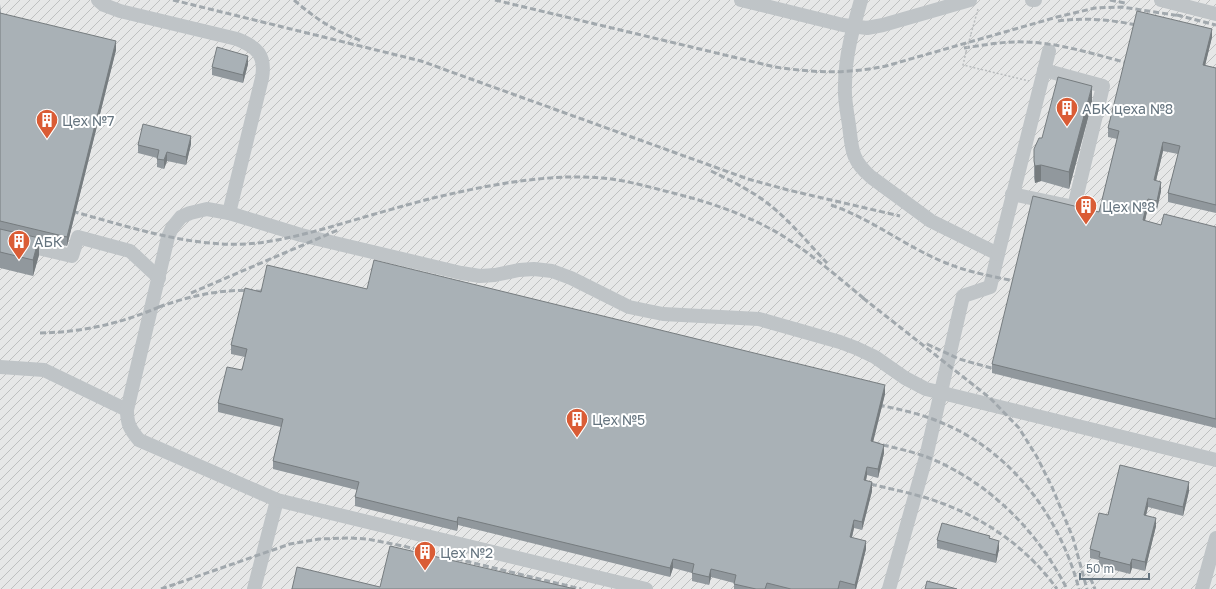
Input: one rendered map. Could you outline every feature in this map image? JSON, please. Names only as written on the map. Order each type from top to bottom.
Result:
[{"type":"street","points":[[98,0],[104,5],[120,11],[237,39],[253,46],[259,52],[263,61],[263,73],[229,213]]},
{"type":"street","points":[[741,0],[854,27],[867,28],[974,3]]},
{"type":"street","points":[[860,0],[848,50],[845,86],[852,150],[856,161],[871,177],[931,221],[998,254]]},
{"type":"street","points":[[1161,0],[1216,14]]},
{"type":"street","points":[[889,589],[926,457],[963,296],[990,287],[1012,194],[1049,51]]},
{"type":"street","points":[[1012,194],[1074,207],[1103,86],[1044,70]]},
{"type":"street","points":[[646,589],[277,500],[140,440],[132,431],[127,420],[127,410],[168,237],[176,222],[182,217],[198,210],[207,209],[229,213],[301,235],[461,273],[480,276],[519,270],[534,269],[552,271],[571,278],[629,307],[663,314],[758,319],[834,340],[856,348],[875,357],[905,378],[926,389],[1216,460]]},
{"type":"street","points":[[0,239],[72,256],[78,237],[130,251],[159,278]]},
{"type":"street","points":[[0,367],[44,370],[127,410]]},
{"type":"street","points":[[254,589],[277,500]]},
{"type":"street","points":[[1202,589],[1216,538]]},
{"type":"path","points":[[974,3],[966,52],[962,65],[1040,84]]},
{"type":"shaded area","points":[[0,0],[1216,0],[1216,589],[0,589]]},
{"type":"building","name":"Цех №8","points":[[1137,11],[1212,29],[1203,65],[1216,68],[1216,205],[1168,193],[1180,146],[1163,142],[1154,180],[1161,182],[1157,201],[1148,199],[1143,220],[1161,225],[1164,214],[1216,227],[1216,419],[992,364],[1033,196],[1099,212],[1119,131],[1108,128]]},
{"type":"building","name":"Цех №7","points":[[0,13],[116,41],[67,237],[0,221]]},
{"type":"building","points":[[217,47],[248,56],[243,75],[212,67]]},
{"type":"building","name":"АБК цеха №8","points":[[1058,77],[1092,86],[1069,172],[1041,165],[1035,166],[1034,161],[1034,149],[1039,138],[1042,138]]},
{"type":"building","points":[[143,124],[191,136],[186,157],[167,152],[164,160],[157,159],[159,150],[138,145]]},
{"type":"building","points":[[0,229],[39,238],[33,260],[0,252]]},
{"type":"building","name":"Цех №5","points":[[374,260],[885,385],[871,441],[884,445],[878,469],[867,467],[864,480],[872,482],[862,522],[854,520],[850,537],[866,541],[855,585],[840,581],[838,589],[791,589],[767,583],[765,589],[756,589],[734,584],[736,575],[711,569],[709,577],[692,573],[694,564],[673,559],[670,568],[458,517],[457,522],[355,497],[359,482],[273,461],[283,419],[218,403],[227,367],[242,370],[247,349],[231,345],[245,288],[261,292],[267,265],[367,289]]},
{"type":"building","points":[[1120,465],[1189,482],[1183,507],[1148,498],[1144,515],[1156,518],[1145,562],[1132,559],[1130,565],[1099,557],[1100,552],[1090,549],[1099,513],[1108,515]]},
{"type":"building","points":[[942,523],[990,536],[989,538],[999,541],[996,555],[937,540]]},
{"type":"building","points":[[390,546],[575,589],[292,589],[297,567],[380,587]]},
{"type":"building","points":[[927,581],[957,589],[925,589]]},
{"type":"railway","points":[[173,0],[421,61],[748,179],[788,190],[900,216]]},
{"type":"railway","points":[[294,0],[326,24],[362,41]]},
{"type":"railway","points":[[495,0],[775,67],[831,72],[871,69],[886,66],[1057,17],[1095,8],[1122,7],[1181,16]]},
{"type":"railway","points":[[1110,0],[1125,3]]},
{"type":"railway","points":[[1177,15],[1216,25]]},
{"type":"railway","points":[[1058,21],[1080,19],[1102,20],[1145,27]]},
{"type":"railway","points":[[964,48],[1010,42],[1039,43],[1081,50],[1135,65]]},
{"type":"railway","points":[[711,171],[746,189],[770,205],[790,223],[827,263]]},
{"type":"railway","points":[[64,209],[155,234],[201,242],[247,244],[268,242],[298,236],[429,199],[493,185],[559,177],[621,180],[719,206],[758,222],[783,236],[805,251],[867,301]]},
{"type":"railway","points":[[831,205],[875,225],[917,249],[946,263],[974,272],[1023,283]]},
{"type":"railway","points":[[191,293],[338,230]]},
{"type":"railway","points":[[159,307],[186,298],[215,292],[243,290],[272,293]]},
{"type":"railway","points":[[863,298],[990,398],[1019,428],[1037,457],[1052,487],[1073,538],[1087,589]]},
{"type":"railway","points":[[40,333],[73,331],[118,322],[164,305]]},
{"type":"railway","points":[[927,344],[959,359],[1002,371]]},
{"type":"railway","points":[[870,403],[927,417],[962,432],[986,448],[1008,466],[1027,487],[1044,510],[1070,561],[1079,589]]},
{"type":"railway","points":[[874,443],[908,451],[950,467],[991,494],[1026,528],[1055,567],[1067,589]]},
{"type":"railway","points":[[862,482],[934,500],[977,519],[1007,538],[1021,549],[1057,589]]},
{"type":"railway","points":[[161,589],[290,544],[319,539],[350,538],[367,539],[403,546],[581,589]]},
{"type":"railway","points":[[1087,570],[1095,589]]},
{"type":"place","name":"АБК цеха №8","points":[[1067,128]]},
{"type":"place","name":"Цех №7","points":[[47,140]]},
{"type":"place","name":"Цех №8","points":[[1086,226]]},
{"type":"place","name":"АБК","points":[[19,260]]},
{"type":"place","name":"Цех №5","points":[[577,438]]},
{"type":"place","name":"Цех №2","points":[[425,572]]}]
